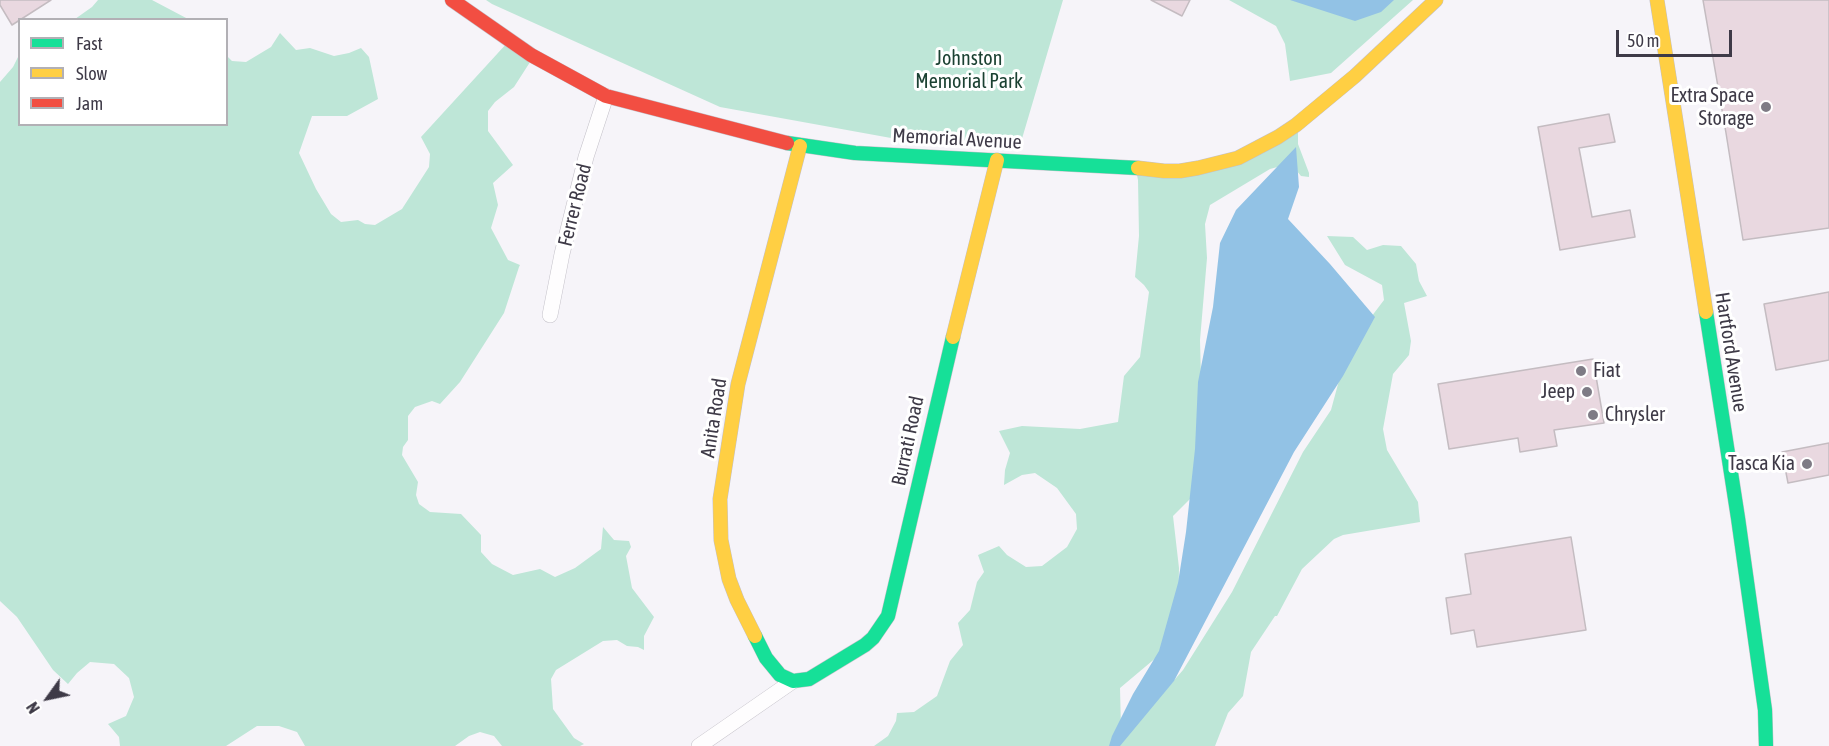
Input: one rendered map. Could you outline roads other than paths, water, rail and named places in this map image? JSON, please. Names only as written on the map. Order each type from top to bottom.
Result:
[{"type":"street","name":"Memorial Avenue","points":[[452,0],[531,55],[606,96],[800,146],[855,153],[1172,171],[1198,168],[1238,158],[1278,137],[1355,76],[1436,0]]},
{"type":"street","name":"Hartford Avenue","points":[[1657,0],[1732,482],[1765,710],[1766,746]]},
{"type":"street","name":"Ferrer Road","points":[[550,315],[562,254],[586,157],[606,96]]},
{"type":"street","name":"Anita Road","points":[[793,681],[780,675],[766,658],[736,600],[721,540],[720,499],[738,384],[800,146]]},
{"type":"street","name":"Burrati Road","points":[[793,681],[809,679],[821,673],[865,645],[873,638],[888,616],[936,403],[997,160]]},
{"type":"street","points":[[699,746],[793,681]]},
{"type":"street","name":"Hartford Avenue","points":[[1765,710],[1776,746]]},
{"type":"water","points":[[1290,0],[1394,0],[1381,12],[1355,21]]},
{"type":"water","points":[[1296,147],[1299,187],[1288,219],[1375,317],[1343,376],[1294,452],[1174,681],[1120,746],[1109,746],[1133,694],[1159,651],[1178,583],[1195,449],[1198,382],[1213,307],[1220,243],[1236,210]]},
{"type":"place","name":"Extra Space Storage","points":[[1766,107]]},
{"type":"place","name":"Fiat","points":[[1581,371]]},
{"type":"place","name":"Jeep","points":[[1587,392]]},
{"type":"place","name":"Chrysler","points":[[1593,415]]},
{"type":"place","name":"Tasca Kia","points":[[1807,464]]},
{"type":"park label","name":"Johnston Memorial Park","points":[[969,70]]}]
